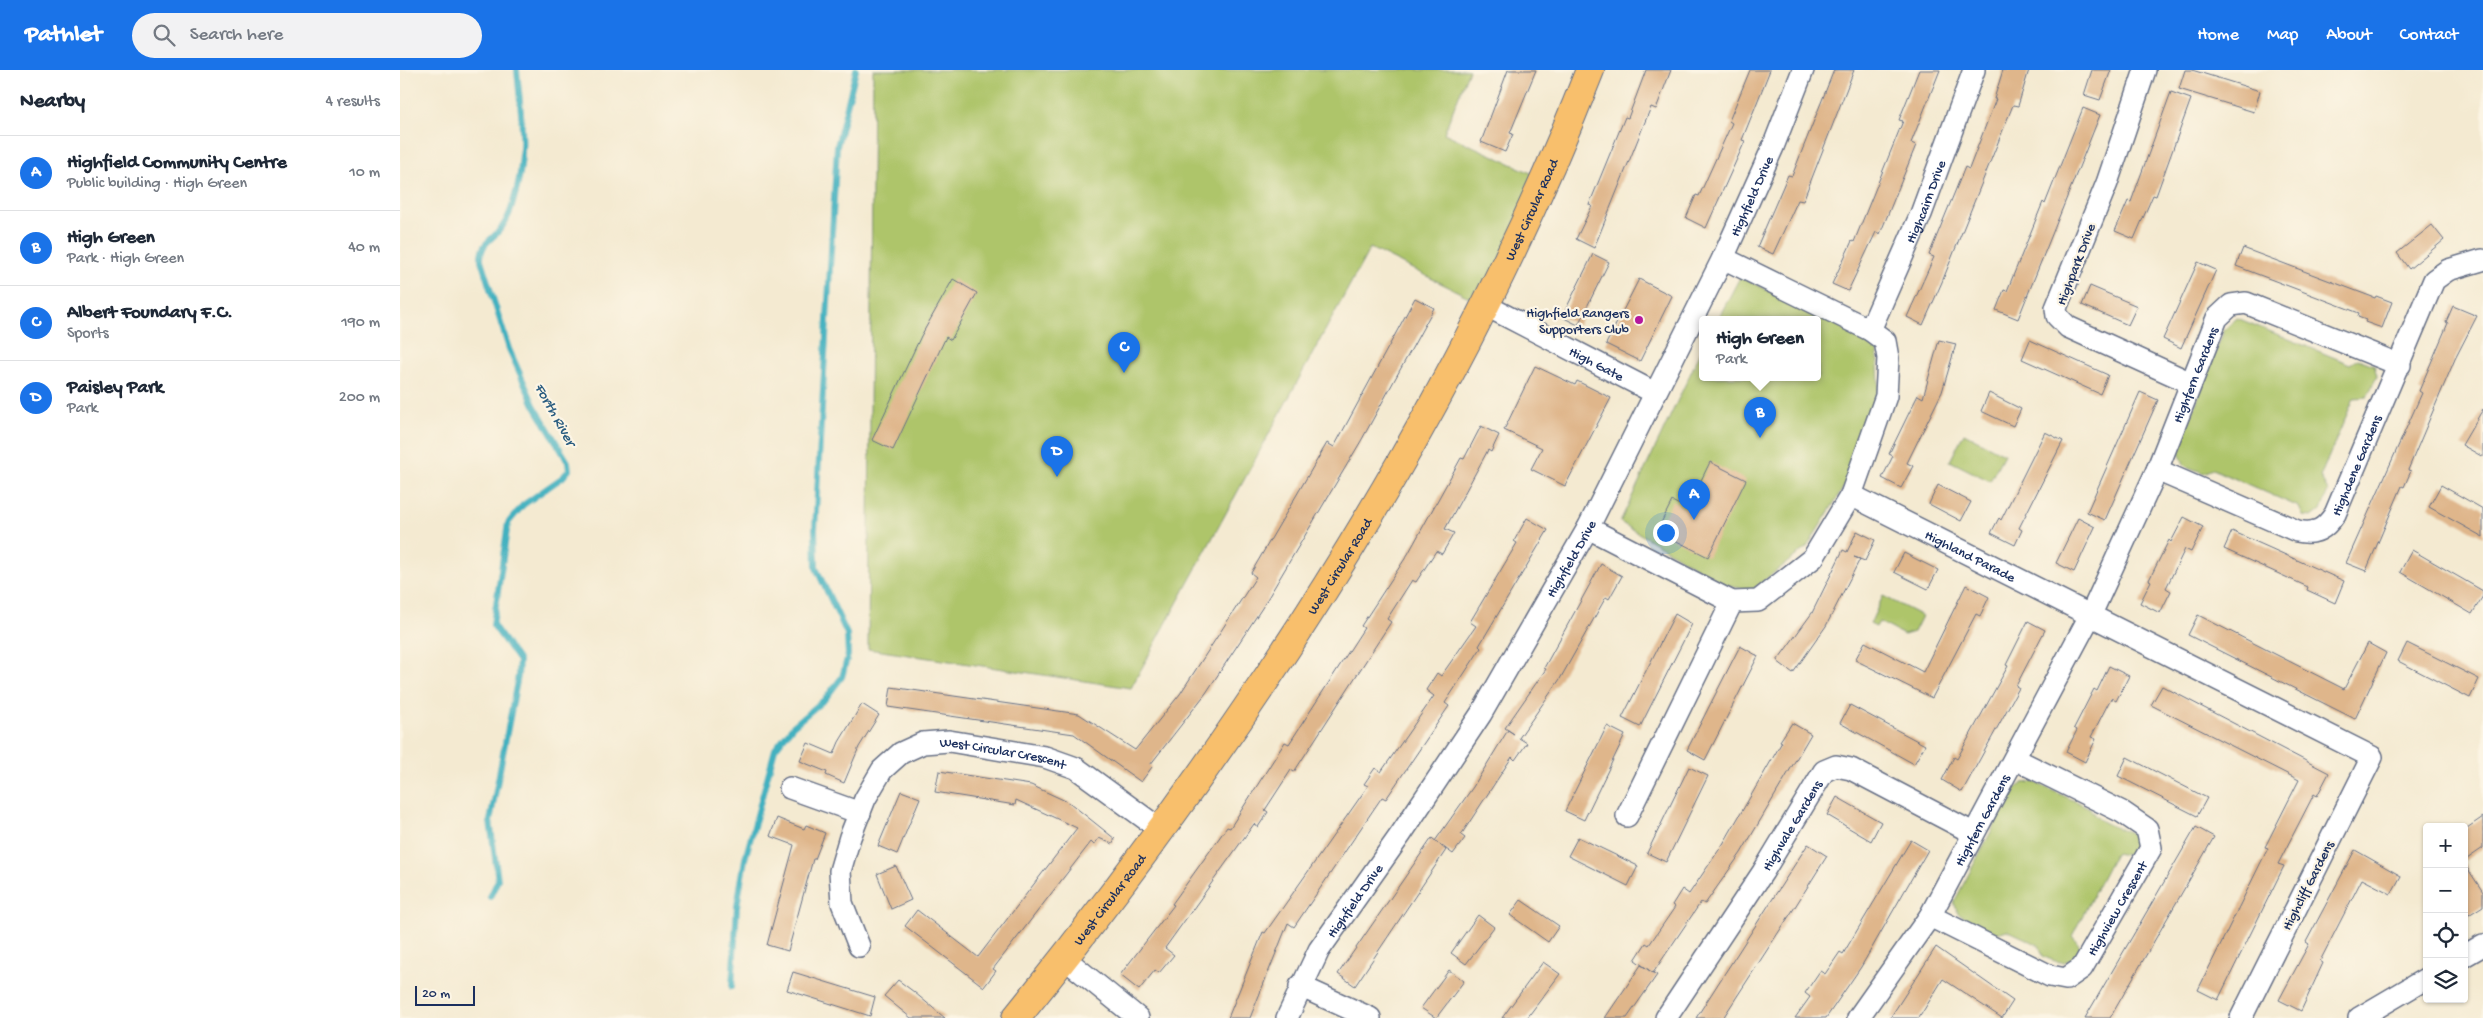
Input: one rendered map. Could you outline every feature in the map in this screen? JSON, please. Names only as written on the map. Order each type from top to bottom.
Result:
[{"type":"highway","name":"West Circular Road","points":[[1016,1018],[1161,830],[1252,703],[1318,600],[1397,468],[1485,305],[1544,179],[1590,70]]},
{"type":"street","name":"Highfield Drive","points":[[1287,1018],[1300,986],[1319,950],[1401,834],[1481,714],[1588,528],[1723,258],[1773,147],[1803,70]]},
{"type":"street","name":"Highcairn Drive","points":[[1870,330],[1921,214],[1974,70]]},
{"type":"street","name":"Highpark Drive","points":[[2145,70],[2107,183],[2056,308],[2057,316],[2068,327],[2191,382]]},
{"type":"street","points":[[1588,528],[1732,602],[1758,601],[1813,558],[1851,495],[1886,396],[1888,358],[1884,341],[1870,330],[1723,258]]},
{"type":"street","name":"Highdene Gardens","points":[[2157,470],[2297,531],[2310,534],[2321,530],[2335,514],[2400,365],[2434,280],[2448,270],[2482,260]]},
{"type":"street","name":"Highfern Gardens","points":[[1858,1018],[1930,916],[2092,614],[2157,470],[2217,318],[2231,305],[2246,303],[2400,365]]},
{"type":"street","name":"High Gate","points":[[1485,305],[1655,394]]},
{"type":"street","name":"Highland Parade","points":[[1851,495],[2092,614]]},
{"type":"street","points":[[1627,816],[1732,602]]},
{"type":"street","name":"Highcliff Gardens","points":[[2092,614],[2372,757],[2245,1016]]},
{"type":"street","name":"West Circular Crescent","points":[[859,946],[842,903],[840,871],[850,837],[882,770],[901,752],[923,743],[949,741],[1045,757],[1076,768],[1161,830]]},
{"type":"street","name":"Highview Crescent","points":[[1930,916],[2050,976],[2066,978],[2082,968],[2151,848],[2147,829],[2122,812],[2015,759]]},
{"type":"street","name":"Highvale Gardens","points":[[1666,1018],[1763,872],[1824,771],[1836,766],[1851,769],[1973,833]]},
{"type":"street","points":[[790,788],[860,814]]},
{"type":"street","points":[[2468,954],[2483,945]]},
{"type":"street","points":[[1064,958],[1138,1018]]},
{"type":"street","points":[[2359,1018],[2423,980]]},
{"type":"street","points":[[1300,986],[1370,1018]]},
{"type":"green space","points":[[873,70],[1469,70],[1444,133],[1544,179],[1485,305],[1370,248],[1131,688],[868,649]]},
{"type":"green space","points":[[1740,277],[1821,316],[1720,316]]},
{"type":"green space","points":[[1821,316],[1877,343],[1879,386],[1847,482],[1807,547],[1752,590],[1727,586],[1620,522],[1699,355],[1699,381],[1821,381]]},
{"type":"green space","points":[[2237,318],[2350,364],[2358,359],[2374,365],[2377,376],[2367,397],[2354,398],[2320,477],[2328,491],[2321,510],[2312,517],[2303,516],[2299,507],[2213,469],[2204,473],[2185,466],[2178,451],[2224,330]]},
{"type":"green space","points":[[1964,433],[2004,454],[1990,481],[1950,461]]},
{"type":"green space","points":[[1883,596],[1922,616],[1914,632],[1904,635],[1879,622],[1876,627],[1870,624]]},
{"type":"green space","points":[[2034,782],[2090,808],[2105,823],[2138,836],[2140,845],[2132,856],[2115,853],[2072,936],[2081,947],[2074,957],[2065,962],[2055,961],[2043,956],[2039,945],[2007,930],[1997,933],[1958,914],[1954,902],[2013,790],[2023,783]]},
{"type":"building","points":[[1508,70],[1536,70],[1510,133],[1513,134],[1505,152],[1481,142]]},
{"type":"building","points":[[1646,70],[1671,70],[1656,109],[1651,107],[1594,248],[1576,239],[1592,206],[1589,205],[1625,117],[1628,118]]},
{"type":"building","points":[[1750,70],[1770,70],[1742,140],[1745,141],[1706,228],[1686,218],[1696,195],[1699,196],[1732,123],[1729,121]]},
{"type":"building","points":[[1834,70],[1854,70],[1803,201],[1798,200],[1773,254],[1757,247],[1788,175],[1792,176]]},
{"type":"building","points":[[1919,70],[1940,70],[1911,143],[1916,145],[1880,234],[1876,232],[1848,291],[1832,284],[1852,241],[1854,242],[1903,121],[1899,120]]},
{"type":"building","points":[[2003,70],[2029,70],[2018,106],[2013,105],[1923,325],[1907,317],[1934,257],[1929,255],[1965,167],[1969,169],[1996,99],[1994,99]]},
{"type":"building","points":[[2092,70],[2111,70],[2100,100],[2084,95]]},
{"type":"building","points":[[2185,70],[2192,70],[2260,91],[2254,112],[2179,89]]},
{"type":"building","points":[[2171,92],[2191,99],[2156,196],[2153,195],[2134,239],[2115,231],[2128,201],[2131,202]]},
{"type":"building","points":[[2083,108],[2100,115],[2018,319],[1996,310],[2004,290],[2007,291],[2043,202],[2045,204]]},
{"type":"building","points":[[2432,225],[2444,240],[2409,269],[2397,253]]},
{"type":"building","points":[[2243,248],[2375,298],[2376,296],[2392,302],[2382,328],[2365,322],[2366,320],[2358,317],[2359,313],[2236,266]]},
{"type":"building","points":[[1593,254],[1609,262],[1578,325],[1562,317]]},
{"type":"building","points":[[2198,262],[2216,270],[2181,348],[2163,339]]},
{"type":"building","points":[[953,279],[977,293],[951,340],[946,337],[893,450],[872,440],[921,336]]},
{"type":"building","name":"Highfield Rangers Supporters Club","points":[[1639,279],[1672,296],[1640,361],[1606,344]]},
{"type":"building","points":[[2090,286],[2137,306],[2128,325],[2082,305]]},
{"type":"building","points":[[1415,298],[1434,308],[1361,441],[1262,608],[1206,693],[1150,765],[1152,767],[1141,782],[1074,734],[888,707],[891,687],[1079,714],[1135,750],[1180,694],[1256,577],[1251,573],[1327,443],[1334,447]]},
{"type":"building","points":[[2453,306],[2477,316],[2455,359],[2408,470],[2411,471],[2404,487],[2402,486],[2366,571],[2346,563],[2422,393],[2419,391],[2448,323],[2446,322]]},
{"type":"building","points":[[1939,340],[1956,344],[1942,392],[1907,463],[1913,466],[1901,488],[1882,478],[1893,456],[1889,454],[1918,395],[1923,398]]},
{"type":"building","points":[[2030,340],[2108,375],[2100,394],[2022,359]]},
{"type":"building","points":[[1535,366],[1575,385],[1577,381],[1611,398],[1565,486],[1531,469],[1542,448],[1504,430]]},
{"type":"building","points":[[2140,392],[2158,400],[2105,520],[2087,512]]},
{"type":"building","points":[[1989,393],[2021,409],[2013,426],[1981,411]]},
{"type":"building","points":[[2483,409],[2483,457],[2462,445]]},
{"type":"building","points":[[1481,426],[1499,435],[1491,452],[1488,450],[1445,529],[1454,533],[1442,554],[1436,551],[1416,582],[1412,580],[1387,619],[1391,622],[1294,772],[1291,770],[1265,810],[1268,812],[1258,827],[1254,824],[1165,948],[1174,955],[1159,973],[1155,970],[1139,990],[1120,975],[1174,905],[1172,904],[1227,827],[1230,828],[1285,742],[1289,744],[1364,628],[1361,626],[1408,554],[1461,458],[1464,459]]},
{"type":"building","points":[[2045,432],[2063,441],[2019,528],[2022,530],[2015,545],[1991,533],[1999,518],[2001,520]]},
{"type":"building","points":[[1710,462],[1746,480],[1708,557],[1657,531],[1672,501],[1687,509]]},
{"type":"building","points":[[1938,485],[1971,502],[1961,521],[1929,504]]},
{"type":"building","points":[[2441,485],[2483,509],[2483,537],[2429,507]]},
{"type":"building","points":[[2184,517],[2203,527],[2191,552],[2185,549],[2166,588],[2171,591],[2160,613],[2140,603],[2169,540],[2171,542]]},
{"type":"building","points":[[1527,518],[1548,530],[1479,646],[1481,648],[1445,703],[1449,706],[1386,799],[1382,797],[1294,927],[1288,923],[1250,1018],[1228,1018],[1263,932],[1265,933],[1368,786],[1364,784],[1375,768],[1381,772],[1434,696],[1426,690],[1437,673],[1441,676],[1476,626],[1470,622],[1517,543],[1514,541]]},
{"type":"building","points":[[2078,518],[2095,527],[2074,572],[2056,563]]},
{"type":"building","points":[[1857,531],[1875,540],[1865,561],[1860,559],[1826,626],[1793,673],[1777,661],[1812,613],[1843,550],[1847,552]]},
{"type":"building","points":[[2232,531],[2344,581],[2335,603],[2307,590],[2308,587],[2224,549]]},
{"type":"building","points":[[2412,550],[2483,591],[2483,596],[2472,614],[2400,572]]},
{"type":"building","points":[[1904,553],[1938,570],[1928,589],[1894,572]]},
{"type":"building","points":[[1601,564],[1622,576],[1609,599],[1606,597],[1560,679],[1519,738],[1527,743],[1515,760],[1512,757],[1461,835],[1465,838],[1453,854],[1435,841],[1473,787],[1508,730],[1505,728],[1546,669],[1544,668]]},
{"type":"building","points":[[1966,585],[1989,597],[1980,616],[1976,614],[1932,698],[1855,660],[1865,642],[1923,672]]},
{"type":"building","points":[[1675,614],[1692,624],[1640,727],[1622,718]]},
{"type":"building","points":[[2198,615],[2344,689],[2368,643],[2386,653],[2355,719],[2188,635]]},
{"type":"building","points":[[2028,621],[2045,630],[2016,686],[2019,688],[1962,792],[1942,780],[1954,757],[1957,759],[2008,666],[2006,665]]},
{"type":"building","points":[[2407,643],[2479,679],[2470,698],[2398,661]]},
{"type":"building","points":[[1740,646],[1758,656],[1705,760],[1687,750]]},
{"type":"building","points":[[2109,666],[2129,676],[2116,701],[2111,698],[2091,737],[2096,739],[2085,762],[2066,752],[2077,730],[2074,728],[2094,689],[2097,691]]},
{"type":"building","points":[[2162,686],[2329,773],[2317,796],[2314,794],[2278,864],[2284,866],[2218,1000],[2198,990],[2268,848],[2265,847],[2299,780],[2151,705]]},
{"type":"building","points":[[862,704],[879,715],[859,747],[844,783],[826,775],[827,772],[800,761],[808,743],[834,754],[839,742]]},
{"type":"building","points":[[1850,705],[1925,745],[1914,764],[1840,723]]},
{"type":"building","points":[[1792,723],[1811,734],[1741,853],[1705,904],[1701,902],[1653,973],[1635,960],[1646,943],[1649,945],[1675,907],[1672,905],[1682,889],[1689,894],[1723,844],[1782,742],[1780,741]]},
{"type":"building","points":[[1607,726],[1625,735],[1584,820],[1565,811]]},
{"type":"building","points":[[2127,757],[2207,798],[2197,816],[2118,776]]},
{"type":"building","points":[[1689,767],[1708,776],[1666,862],[1647,853]]},
{"type":"building","points":[[939,771],[1031,785],[1070,803],[1115,839],[1112,844],[1099,838],[1094,845],[1091,842],[993,969],[996,971],[984,987],[905,926],[917,910],[978,957],[1077,828],[1016,800],[1015,805],[935,792]]},
{"type":"building","points":[[901,791],[920,798],[897,854],[878,846]]},
{"type":"building","points":[[1837,797],[1881,822],[1871,841],[1827,815]]},
{"type":"building","points":[[2483,817],[2483,848],[2468,858],[2468,827]]},
{"type":"building","points":[[777,818],[804,829],[806,825],[825,833],[815,859],[813,859],[788,951],[767,945],[794,845],[770,836]]},
{"type":"building","points":[[2196,827],[2214,837],[2110,1018],[2085,1018]]},
{"type":"building","points":[[1578,837],[1638,866],[1628,886],[1568,856]]},
{"type":"building","points":[[1432,838],[1446,850],[1355,986],[1338,974]]},
{"type":"building","points":[[1911,840],[1928,850],[1861,967],[1826,1018],[1795,1018],[1810,997],[1805,993],[1820,971],[1825,974],[1840,952],[1843,954]]},
{"type":"building","points":[[1808,844],[1827,856],[1793,910],[1723,1018],[1696,1018]]},
{"type":"building","points":[[2355,850],[2401,876],[2391,894],[2362,879],[2320,961],[2323,963],[2301,1011],[2279,1000],[2309,944],[2306,942]]},
{"type":"building","points":[[896,866],[911,900],[891,909],[877,874]]},
{"type":"building","points":[[2468,869],[2483,892],[2483,906],[2468,915]]},
{"type":"building","points":[[1521,900],[1559,926],[1548,942],[1510,915]]},
{"type":"building","points":[[1478,915],[1494,927],[1466,964],[1451,953]]},
{"type":"building","points":[[1936,947],[2013,1001],[2002,1018],[1943,979],[1919,1018],[1890,1018]]},
{"type":"building","points":[[1543,962],[1560,974],[1527,1018],[1502,1018]]},
{"type":"building","points":[[1641,965],[1657,975],[1627,1018],[1605,1018]]},
{"type":"building","points":[[1449,970],[1464,981],[1436,1018],[1421,1008]]},
{"type":"building","points":[[793,972],[875,997],[870,1016],[787,990]]},
{"type":"building","points":[[898,980],[945,1018],[911,1018],[884,996]]},
{"type":"waterway","name":"Forth River","points":[[490,897],[498,880],[490,821],[518,676],[519,661],[493,625],[508,523],[523,505],[563,477],[569,470],[568,462],[534,405],[509,349],[481,260],[481,254],[485,245],[504,224],[512,206],[518,183],[521,167],[522,119],[517,70]]},
{"type":"waterway","points":[[732,987],[737,906],[745,859],[775,749],[793,726],[825,699],[842,677],[848,655],[847,634],[816,568],[815,529],[837,146],[856,70]]},
{"type":"place","name":"Highfield Rangers Supporters Club","points":[[1639,320]]},
{"type":"place","name":"Albert Foundary F.C.","points":[[1124,373]]},
{"type":"place","name":"High Green","points":[[1760,438]]},
{"type":"place","name":"Paisley Park","points":[[1057,477]]},
{"type":"place","name":"Highfield Community Centre","points":[[1694,520]]}]
